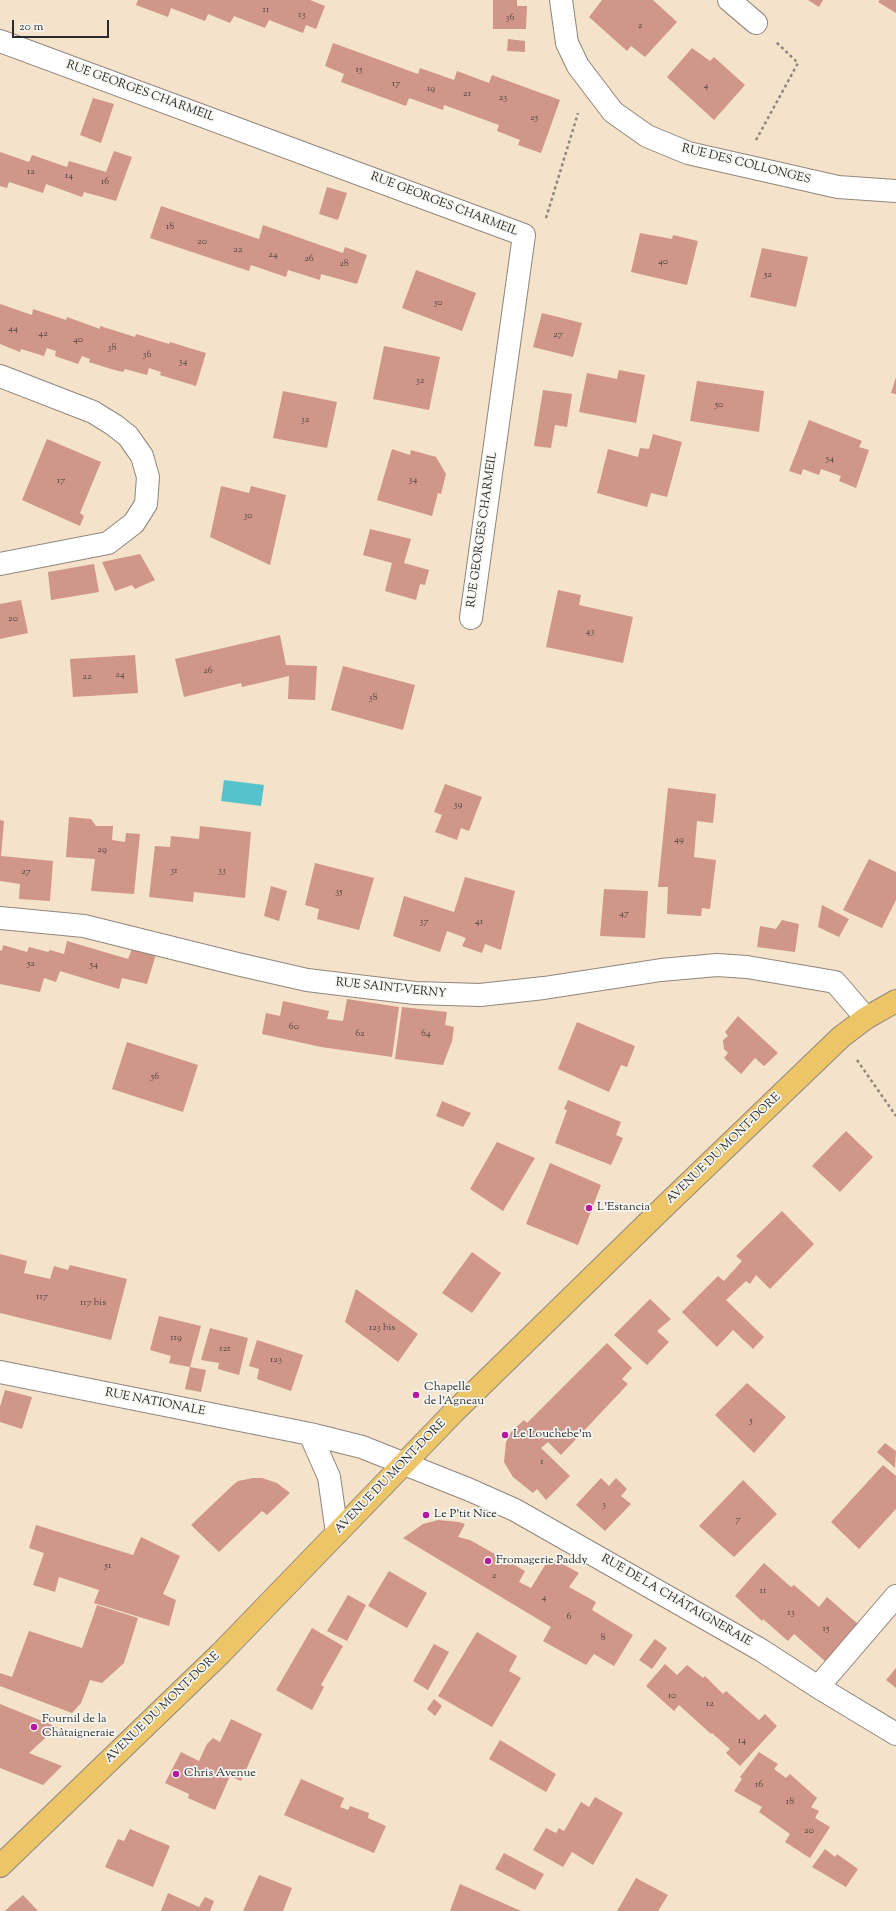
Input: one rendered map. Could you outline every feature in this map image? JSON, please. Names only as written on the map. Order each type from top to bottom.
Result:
[{"type":"main road","name":"AVENUE DU MONT-DORE","points":[[0,1866],[221,1653],[454,1412],[841,1036],[866,1018],[896,1001]]},
{"type":"street","name":"RUE DES COLLONGES","points":[[561,0],[567,43],[578,66],[613,112],[647,136],[688,153],[742,166],[838,187],[896,191]]},
{"type":"street","points":[[729,0],[756,23]]},
{"type":"street","name":"RUE GEORGES CHARMEIL","points":[[0,41],[524,235],[470,618]]},
{"type":"street","points":[[0,376],[92,412],[114,425],[128,436],[142,456],[148,477],[146,504],[134,523],[108,543],[0,564]]},
{"type":"street","name":"RUE SAINT-VERNY","points":[[0,918],[84,926],[307,980],[415,994],[480,995],[544,988],[668,970],[717,965],[747,967],[835,982],[866,1018]]},
{"type":"street","name":"RUE NATIONALE","points":[[0,1372],[310,1434],[362,1447],[404,1465]]},
{"type":"street","points":[[310,1434],[329,1477],[337,1533]]},
{"type":"street","name":"RUE DE LA CHÂTAIGNERAIE","points":[[404,1465],[470,1490],[515,1510],[761,1650],[818,1687],[896,1734]]},
{"type":"street","points":[[818,1687],[896,1596]]},
{"type":"path","points":[[742,166],[798,63],[756,23]]},
{"type":"path","points":[[524,235],[545,222],[578,114],[591,84]]},
{"type":"path","points":[[841,1036],[896,1116]]},
{"type":"water","points":[[224,780],[264,785],[261,806],[221,801]]},
{"type":"building","points":[[138,0],[310,0],[325,6],[316,29],[306,25],[303,33],[269,20],[265,28],[234,16],[230,23],[208,14],[205,21],[171,8],[168,17],[136,5]]},
{"type":"building","points":[[493,0],[517,0],[517,6],[527,6],[526,29],[493,29]]},
{"type":"building","points":[[602,0],[653,0],[677,22],[645,57],[631,46],[627,51],[589,17]]},
{"type":"building","points":[[808,0],[823,0],[819,7]]},
{"type":"building","points":[[880,0],[896,0],[896,13],[878,2]]},
{"type":"building","points":[[508,39],[525,41],[525,52],[507,51]]},
{"type":"building","points":[[333,43],[418,74],[420,68],[454,80],[457,71],[489,83],[492,75],[560,100],[541,153],[518,145],[520,140],[497,131],[499,125],[444,105],[443,110],[409,98],[406,106],[341,82],[344,74],[325,66]]},
{"type":"building","points":[[692,48],[710,61],[714,57],[745,85],[714,120],[667,77]]},
{"type":"building","points":[[93,98],[114,104],[101,143],[80,135]]},
{"type":"building","points":[[114,151],[132,157],[116,201],[84,192],[82,197],[46,184],[43,193],[9,182],[7,188],[0,186],[0,152],[29,162],[32,155],[67,167],[69,161],[106,172]]},
{"type":"building","points":[[327,187],[347,193],[338,220],[319,214]]},
{"type":"building","points":[[161,206],[259,239],[263,225],[343,253],[345,247],[367,255],[357,284],[321,274],[320,280],[288,270],[286,277],[251,265],[249,271],[150,238]]},
{"type":"building","points":[[640,233],[672,239],[673,235],[698,241],[687,285],[631,272]]},
{"type":"building","points":[[762,248],[808,257],[796,307],[750,297]]},
{"type":"building","points":[[416,270],[476,293],[462,331],[402,308]]},
{"type":"building","points":[[0,304],[32,315],[33,309],[66,320],[67,317],[100,329],[100,326],[135,337],[136,334],[206,353],[196,386],[160,375],[161,372],[149,368],[147,375],[125,369],[123,372],[89,362],[90,359],[82,356],[78,364],[55,356],[56,351],[47,348],[44,356],[21,349],[20,352],[0,344]]},
{"type":"building","points":[[542,313],[582,323],[573,357],[533,347]]},
{"type":"building","points":[[384,346],[440,357],[429,410],[373,399]]},
{"type":"building","points":[[619,370],[645,375],[636,423],[579,412],[587,373],[617,379]]},
{"type":"building","points":[[896,377],[896,394],[891,393]]},
{"type":"building","points":[[697,381],[764,391],[759,432],[690,421]]},
{"type":"building","points":[[543,390],[572,394],[567,427],[555,425],[551,448],[534,446]]},
{"type":"building","points":[[283,391],[337,402],[327,448],[273,438]]},
{"type":"building","points":[[809,420],[862,441],[859,447],[869,450],[856,488],[839,481],[841,476],[821,469],[819,475],[803,469],[801,475],[789,471]]},
{"type":"building","points":[[653,434],[682,442],[667,497],[651,493],[647,507],[597,493],[608,449],[638,457],[640,448],[649,449]]},
{"type":"building","points":[[47,439],[101,462],[80,513],[84,516],[80,526],[22,500]]},
{"type":"building","points":[[392,449],[410,455],[411,450],[436,457],[446,474],[441,494],[438,493],[432,516],[377,500]]},
{"type":"building","points":[[221,486],[249,493],[251,486],[286,495],[270,565],[210,537]]},
{"type":"building","points":[[370,529],[411,539],[404,563],[429,570],[425,585],[420,584],[416,600],[385,591],[392,563],[363,555]]},
{"type":"building","points":[[140,554],[155,580],[135,589],[132,585],[115,591],[102,562]]},
{"type":"building","points":[[94,564],[99,592],[51,600],[48,572]]},
{"type":"building","points":[[558,590],[581,595],[579,605],[633,617],[623,663],[546,647]]},
{"type":"building","points":[[21,600],[28,633],[0,639],[0,604]]},
{"type":"building","points":[[280,635],[286,665],[317,666],[315,700],[288,699],[289,676],[242,687],[241,683],[184,697],[175,659]]},
{"type":"building","points":[[135,655],[138,693],[73,697],[70,659]]},
{"type":"building","points":[[343,666],[415,685],[403,730],[331,710]]},
{"type":"building","points":[[445,784],[482,797],[469,831],[461,828],[457,840],[435,832],[442,815],[434,812]]},
{"type":"building","points":[[668,788],[716,794],[713,823],[697,821],[694,857],[716,860],[710,909],[702,908],[701,916],[667,914],[668,887],[658,887]]},
{"type":"building","points":[[69,817],[91,819],[96,826],[113,826],[112,840],[125,842],[126,833],[140,834],[134,894],[91,891],[95,859],[66,857]]},
{"type":"building","points":[[0,820],[4,821],[1,856],[53,861],[50,901],[19,899],[20,884],[0,881]]},
{"type":"building","points":[[200,826],[251,832],[245,898],[194,892],[193,902],[149,897],[155,846],[170,847],[171,836],[199,839]]},
{"type":"building","points":[[869,859],[896,872],[896,900],[882,928],[843,910]]},
{"type":"building","points":[[315,863],[374,878],[359,930],[317,919],[319,909],[305,905]]},
{"type":"building","points":[[465,877],[515,891],[501,950],[485,944],[482,953],[462,946],[466,938],[447,931],[440,952],[393,936],[404,896],[454,912]]},
{"type":"building","points":[[271,886],[287,891],[279,921],[264,916]]},
{"type":"building","points":[[604,889],[648,891],[645,938],[600,936]]},
{"type":"building","points":[[822,905],[849,919],[839,937],[818,927]]},
{"type":"building","points":[[782,920],[799,924],[795,952],[757,947],[760,926],[776,929]]},
{"type":"building","points":[[67,941],[128,959],[132,949],[156,954],[147,984],[122,978],[119,989],[60,971],[56,982],[44,978],[40,992],[0,984],[0,950],[2,951],[3,945],[27,952],[29,947],[64,954]]},
{"type":"building","points":[[347,999],[399,1007],[392,1057],[321,1047],[262,1034],[266,1013],[280,1016],[283,1001],[329,1011],[327,1019],[343,1021]]},
{"type":"building","points":[[402,1007],[447,1012],[445,1025],[454,1027],[452,1041],[443,1065],[395,1059]]},
{"type":"building","points":[[738,1016],[778,1053],[764,1066],[755,1058],[741,1074],[724,1058],[728,1053],[724,1049],[723,1040],[728,1036],[725,1032]]},
{"type":"building","points":[[577,1022],[635,1046],[627,1067],[621,1065],[609,1092],[558,1069]]},
{"type":"building","points":[[127,1042],[198,1065],[183,1112],[112,1089]]},
{"type":"building","points":[[568,1100],[621,1122],[616,1135],[623,1138],[611,1165],[555,1143],[567,1110],[564,1109]]},
{"type":"building","points":[[442,1101],[471,1113],[463,1127],[436,1116]]},
{"type":"building","points":[[846,1131],[873,1157],[840,1192],[812,1166]]},
{"type":"building","points":[[497,1142],[535,1158],[503,1211],[470,1189]]},
{"type":"building","points":[[550,1163],[601,1185],[578,1245],[526,1224]]},
{"type":"building","points":[[782,1211],[814,1244],[770,1289],[756,1275],[750,1284],[746,1281],[726,1300],[764,1337],[753,1349],[733,1330],[717,1347],[682,1312],[718,1276],[724,1281],[742,1261],[736,1256]]},
{"type":"building","points":[[472,1252],[501,1273],[472,1313],[442,1293]]},
{"type":"building","points":[[0,1254],[27,1261],[24,1273],[50,1279],[54,1266],[68,1270],[70,1265],[127,1279],[111,1340],[0,1313]]},
{"type":"building","points":[[356,1289],[418,1334],[398,1362],[345,1322]]},
{"type":"building","points":[[650,1299],[671,1319],[657,1331],[669,1342],[647,1365],[614,1335]]},
{"type":"building","points":[[159,1316],[201,1326],[190,1367],[169,1363],[171,1356],[150,1350]]},
{"type":"building","points":[[210,1328],[248,1338],[239,1375],[218,1369],[219,1363],[201,1360]]},
{"type":"building","points":[[257,1340],[303,1355],[291,1391],[257,1379],[259,1369],[249,1366]]},
{"type":"building","points":[[607,1343],[632,1368],[622,1379],[628,1384],[561,1455],[548,1442],[541,1448],[570,1476],[546,1500],[537,1489],[533,1493],[513,1477],[504,1462],[506,1442],[511,1432],[524,1420],[527,1423]]},
{"type":"building","points":[[190,1367],[206,1370],[201,1392],[185,1389]]},
{"type":"building","points":[[747,1383],[786,1417],[754,1453],[715,1415]]},
{"type":"building","points":[[5,1390],[32,1397],[22,1429],[0,1422],[0,1407]]},
{"type":"building","points":[[885,1443],[896,1451],[895,1468],[877,1452]]},
{"type":"building","points":[[883,1465],[896,1476],[896,1509],[859,1549],[831,1522]]},
{"type":"building","points":[[262,1478],[277,1483],[290,1493],[267,1515],[262,1511],[219,1552],[191,1525],[238,1481]]},
{"type":"building","points":[[601,1478],[609,1486],[616,1478],[627,1489],[621,1496],[631,1504],[605,1531],[576,1505]]},
{"type":"building","points":[[743,1480],[777,1514],[734,1557],[699,1526]]},
{"type":"building","points":[[438,1520],[465,1524],[458,1537],[470,1540],[525,1571],[519,1582],[531,1588],[550,1557],[579,1573],[569,1587],[596,1602],[592,1610],[633,1635],[614,1666],[594,1654],[586,1665],[543,1641],[551,1627],[403,1538],[423,1524]]},
{"type":"building","points":[[36,1525],[133,1555],[141,1537],[180,1556],[163,1594],[176,1600],[169,1626],[94,1603],[99,1590],[59,1577],[55,1592],[33,1585],[44,1553],[29,1548]]},
{"type":"building","points":[[764,1563],[791,1587],[794,1585],[819,1607],[827,1597],[858,1624],[826,1662],[794,1634],[788,1641],[763,1619],[762,1621],[735,1596]]},
{"type":"building","points":[[389,1571],[427,1593],[407,1628],[368,1606]]},
{"type":"building","points":[[348,1595],[366,1605],[347,1641],[327,1631]]},
{"type":"building","points":[[97,1605],[138,1618],[124,1663],[102,1683],[90,1680],[81,1703],[72,1713],[0,1686],[0,1673],[12,1677],[29,1631],[82,1648]]},
{"type":"building","points":[[312,1628],[343,1646],[321,1685],[324,1687],[312,1710],[276,1690]]},
{"type":"building","points":[[477,1632],[517,1656],[509,1671],[521,1678],[492,1727],[438,1696]]},
{"type":"building","points":[[655,1639],[667,1648],[652,1669],[639,1660]]},
{"type":"building","points":[[434,1644],[449,1652],[428,1690],[413,1681]]},
{"type":"building","points":[[665,1664],[677,1675],[687,1665],[703,1678],[705,1676],[723,1694],[726,1691],[759,1720],[765,1714],[777,1726],[740,1766],[726,1753],[730,1749],[712,1733],[711,1734],[679,1705],[674,1711],[646,1686]]},
{"type":"building","points":[[896,1668],[896,1688],[886,1680]]},
{"type":"building","points":[[434,1699],[442,1706],[435,1716],[427,1709]]},
{"type":"building","points":[[0,1704],[57,1727],[29,1753],[62,1766],[43,1785],[0,1768]]},
{"type":"building","points":[[231,1719],[262,1734],[241,1781],[230,1776],[215,1810],[188,1798],[189,1794],[165,1783],[181,1752],[199,1761],[207,1744],[213,1738],[220,1742]]},
{"type":"building","points":[[500,1740],[556,1774],[546,1792],[489,1759]]},
{"type":"building","points":[[759,1752],[778,1764],[774,1769],[786,1778],[790,1774],[817,1798],[811,1807],[819,1811],[815,1818],[830,1827],[810,1858],[785,1842],[790,1834],[759,1812],[762,1807],[734,1791],[742,1779],[740,1777]]},
{"type":"building","points":[[301,1779],[344,1798],[340,1807],[348,1810],[350,1806],[369,1813],[368,1818],[386,1826],[374,1853],[284,1815]]},
{"type":"building","points":[[595,1797],[623,1813],[593,1865],[572,1852],[563,1867],[533,1850],[546,1828],[556,1833],[559,1828],[564,1831],[581,1802],[589,1807]]},
{"type":"building","points":[[130,1829],[170,1846],[153,1887],[105,1867],[118,1839],[124,1841]]},
{"type":"building","points":[[825,1849],[835,1857],[837,1854],[858,1869],[846,1887],[812,1867]]},
{"type":"building","points":[[504,1853],[544,1874],[535,1890],[495,1869]]},
{"type":"building","points":[[259,1875],[292,1888],[283,1911],[243,1911]]},
{"type":"building","points":[[636,1878],[668,1895],[658,1911],[617,1911]]},
{"type":"building","points":[[460,1884],[521,1911],[450,1911]]},
{"type":"building","points":[[168,1893],[199,1907],[205,1897],[214,1901],[210,1911],[161,1911]]},
{"type":"building","points":[[23,1895],[38,1911],[5,1911],[10,1906]]},
{"type":"place","name":"L'Estancia","points":[[589,1208]]},
{"type":"place","name":"Chapelle de l'Agneau","points":[[416,1395]]},
{"type":"place","name":"Le Louchebe'm","points":[[505,1435]]},
{"type":"place","name":"Le P'tit Nice","points":[[426,1515]]},
{"type":"place","name":"Fromagerie Paddy","points":[[488,1561]]},
{"type":"place","name":"Fournil de la Châtaigneraie","points":[[34,1727]]},
{"type":"place","name":"Chris Avenue","points":[[176,1774]]}]
